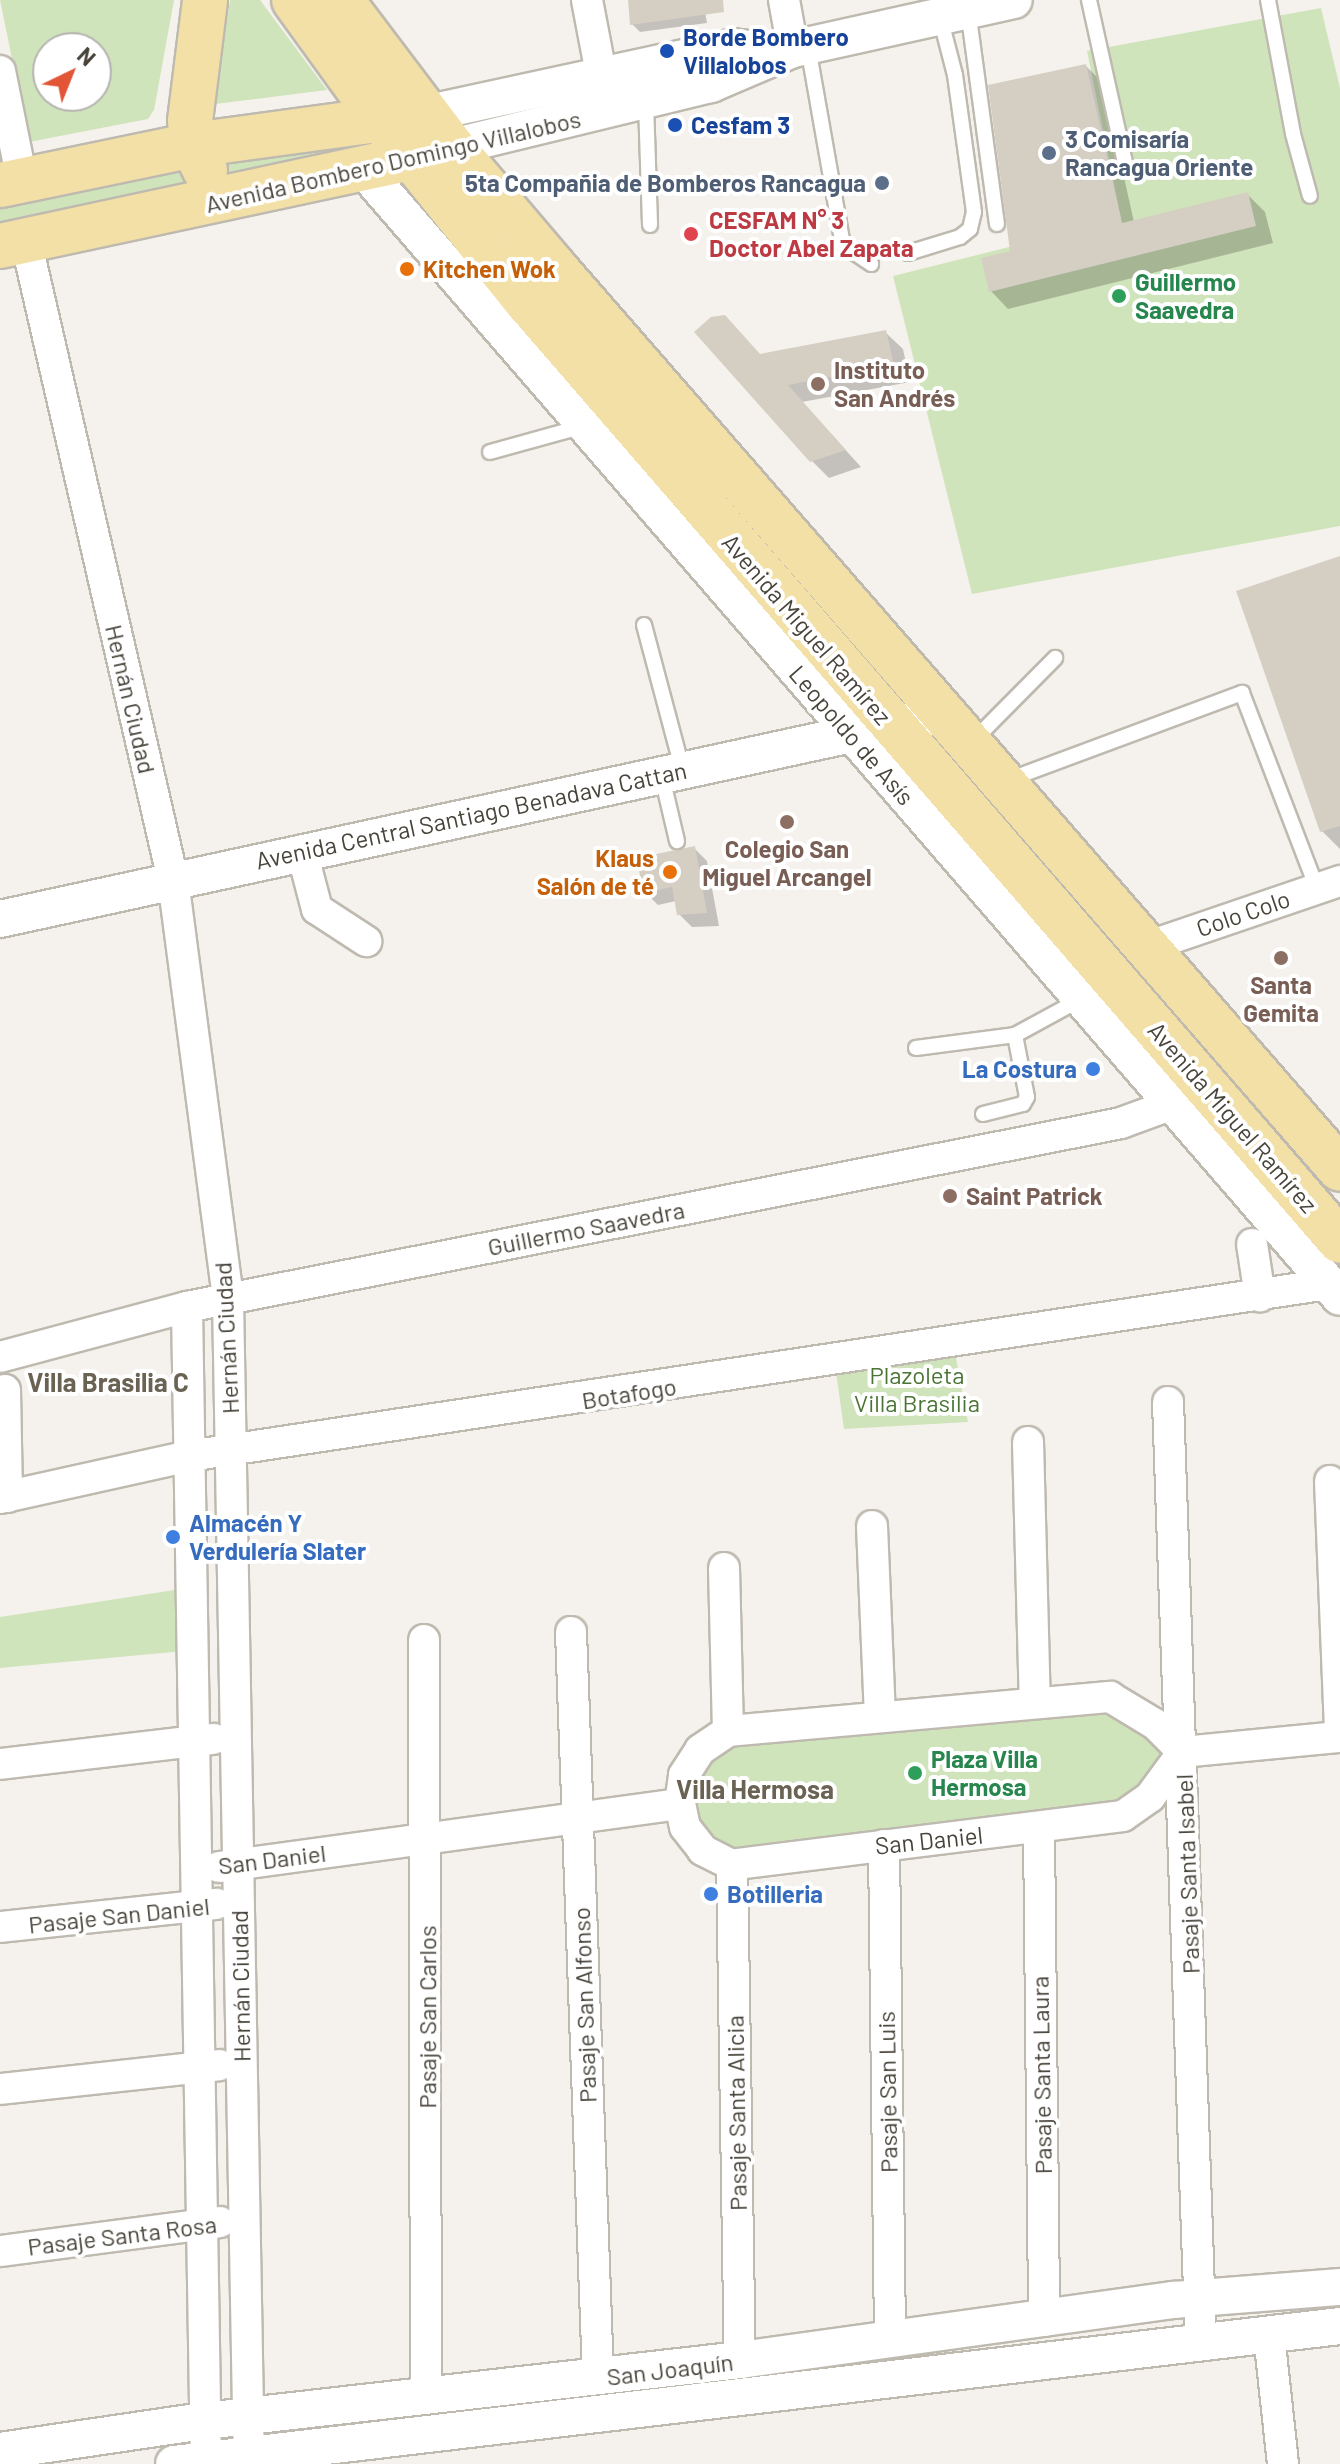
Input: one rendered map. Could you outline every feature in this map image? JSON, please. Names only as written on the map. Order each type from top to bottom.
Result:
[{"type":"main road","points":[[205,0],[190,121],[193,145],[208,175],[238,197]]},
{"type":"main road","name":"Avenida Miguel Ramírez","points":[[294,0],[380,119],[432,140],[1004,782],[1340,1169]]},
{"type":"main road","name":"Avenida Miguel Ramírez","points":[[341,0],[432,140],[529,304],[891,727],[1340,1241]]},
{"type":"main road","points":[[381,0],[432,140]]},
{"type":"main road","name":"Avenida Bombero Domingo Villalobos","points":[[11,182],[193,145],[380,119]]},
{"type":"main road","name":"Avenida Bombero Domingo Villalobos","points":[[13,243],[365,171],[432,140]]},
{"type":"main road","points":[[1003,855],[1029,862],[1054,878],[1146,947]]},
{"type":"street","points":[[587,0],[602,79]]},
{"type":"street","points":[[784,0],[794,49]]},
{"type":"street","name":"Avenida Bombero Domingo Villalobos","points":[[432,140],[646,102],[742,73],[794,49],[979,6]]},
{"type":"street","name":"Avenida Bombero Domingo Villalobos","points":[[432,140],[602,79],[733,47],[794,49]]},
{"type":"street","points":[[0,71],[11,182]]},
{"type":"street","name":"Leopoldo de Asís","points":[[365,171],[1334,1291]]},
{"type":"street","name":"Hernán Ciudad","points":[[13,243],[173,880],[228,1299],[248,2460]]},
{"type":"street","name":"Avenida Central Santiago Benadava Cattan","points":[[0,919],[847,731],[891,727],[956,729]]},
{"type":"street","points":[[302,852],[317,909],[366,941]]},
{"type":"street","name":"Colo Colo","points":[[1146,947],[1328,884]]},
{"type":"street","name":"Guillermo Saavedra","points":[[0,1357],[187,1307],[1121,1123],[1173,1104]]},
{"type":"street","points":[[1252,1244],[1260,1296]]},
{"type":"street","name":"Botafogo","points":[[3,1498],[189,1456],[231,1454],[1260,1296],[1334,1291]]},
{"type":"street","name":"Hernán Ciudad","points":[[187,1307],[205,2420],[190,2462]]},
{"type":"street","points":[[3,1498],[5,1390]]},
{"type":"street","name":"Pasaje Santa Isabel","points":[[1168,1402],[1183,1752],[1197,2299],[1201,2345]]},
{"type":"street","points":[[1028,1442],[1035,1703]]},
{"type":"street","points":[[732,1865],[703,1850],[685,1827],[680,1804],[684,1775],[700,1750],[728,1731],[1110,1697],[1155,1724],[1183,1752],[1340,1735],[1330,1481]]},
{"type":"street","points":[[872,1526],[880,1717]]},
{"type":"street","points":[[724,1568],[728,1731]]},
{"type":"street","name":"Pasaje San Alfonso","points":[[571,1632],[598,2377]]},
{"type":"street","name":"Pasaje San Carlos","points":[[424,1640],[428,1837],[426,2394]]},
{"type":"street","points":[[0,1764],[193,1739],[236,1738]]},
{"type":"street","name":"San Daniel","points":[[732,1865],[1123,1816],[1150,1797],[1183,1752]]},
{"type":"street","name":"San Daniel","points":[[196,1868],[238,1866],[680,1804]]},
{"type":"street","name":"Pasaje Santa Laura","points":[[1039,1828],[1044,2321]]},
{"type":"street","name":"Pasaje San Luis","points":[[884,1845],[890,2339]]},
{"type":"street","name":"Pasaje Santa Alicia","points":[[732,1865],[740,2360]]},
{"type":"street","name":"Pasaje San Daniel","points":[[0,1927],[239,1903]]},
{"type":"street","points":[[0,2089],[241,2063]]},
{"type":"street","name":"Pasaje Santa Rosa","points":[[0,2251],[202,2222],[244,2221]]},
{"type":"street","name":"San Joaquín","points":[[0,2451],[205,2420],[740,2360],[1197,2299],[1340,2287]]},
{"type":"street","name":"San Joaquín","points":[[190,2462],[248,2460],[1340,2326]]},
{"type":"street","points":[[1269,2335],[1283,2464]]},
{"type":"lane","points":[[1089,0],[1127,171]]},
{"type":"lane","points":[[1268,0],[1293,134],[1310,196]]},
{"type":"lane","points":[[979,6],[997,224]]},
{"type":"lane","points":[[908,253],[960,237],[970,229],[974,212],[955,75],[979,6]]},
{"type":"lane","points":[[794,49],[843,245],[871,264]]},
{"type":"lane","points":[[646,102],[650,225]]},
{"type":"lane","points":[[490,452],[585,426]]},
{"type":"lane","points":[[644,625],[672,770],[677,841]]},
{"type":"lane","points":[[956,729],[1055,658]]},
{"type":"lane","points":[[1004,782],[1242,693],[1328,884]]},
{"type":"lane","points":[[916,1048],[1015,1035],[1082,998]]},
{"type":"lane","points":[[983,1114],[1023,1104],[1027,1097],[1015,1035]]},
{"type":"green space","points":[[0,0],[174,0],[154,110],[148,119],[29,142]]},
{"type":"green space","points":[[230,0],[260,0],[327,90],[215,104]]},
{"type":"green space","name":"Guillermo Saavedra","points":[[1321,8],[1340,88],[1340,526],[972,594],[893,276],[1121,219],[1087,51]]},
{"type":"green space","points":[[376,133],[390,150],[0,234],[0,199]]},
{"type":"green space","name":"Plazoleta Villa Brasilia","points":[[954,1347],[968,1422],[844,1429],[835,1365]]},
{"type":"green space","points":[[194,1587],[195,1650],[0,1668],[0,1617]]},
{"type":"green space","name":"Plaza Villa Hermosa","points":[[1110,1697],[1183,1752],[1150,1797],[732,1865],[703,1849],[684,1775],[700,1750]]},
{"type":"building","points":[[628,0],[723,0],[724,12],[630,25]]},
{"type":"building","name":"3 Comisaría Rancagua Oriente","points":[[1086,64],[1122,223],[1248,192],[1256,226],[989,292],[981,258],[1010,251],[988,85]]},
{"type":"building","points":[[725,315],[760,354],[886,330],[894,365],[788,385],[846,450],[810,462],[694,332],[711,317]]},
{"type":"building","points":[[1340,556],[1340,826],[1320,832],[1236,591]]},
{"type":"building","name":"Klaus Salón de té","points":[[695,846],[707,913],[677,915],[672,887],[643,893],[637,858]]},
{"type":"place","name":"Borde Bombero Villalobos","points":[[667,51]]},
{"type":"place","name":"Cesfam 3","points":[[675,125]]},
{"type":"place","name":"3 Comisaría Rancagua Oriente","points":[[1049,153]]},
{"type":"place","name":"5ta Compañia de Bomberos Rancagua","points":[[882,183]]},
{"type":"place","name":"CESFAM N° 3 Doctor Abel Zapata","points":[[691,234]]},
{"type":"place","name":"Kitchen Wok","points":[[407,269]]},
{"type":"place","name":"Guillermo Saavedra","points":[[1119,296]]},
{"type":"place","name":"Instituto San Andrés","points":[[818,384]]},
{"type":"place","name":"Colegio San Miguel Arcangel","points":[[787,822]]},
{"type":"place","name":"Klaus Salón de té","points":[[670,872]]},
{"type":"place","name":"Santa Gemita","points":[[1281,958]]},
{"type":"place","name":"La Costura","points":[[1093,1069]]},
{"type":"place","name":"Saint Patrick","points":[[950,1196]]},
{"type":"place","name":"Almacén Y Verdulería Slater","points":[[173,1537]]},
{"type":"place","name":"Plaza Villa Hermosa","points":[[915,1773]]},
{"type":"place","name":"Botilleria","points":[[711,1894]]},
{"type":"district","name":"Villa Brasilia C","points":[[108,1382]]},
{"type":"district","name":"Villa Hermosa","points":[[755,1789]]}]
